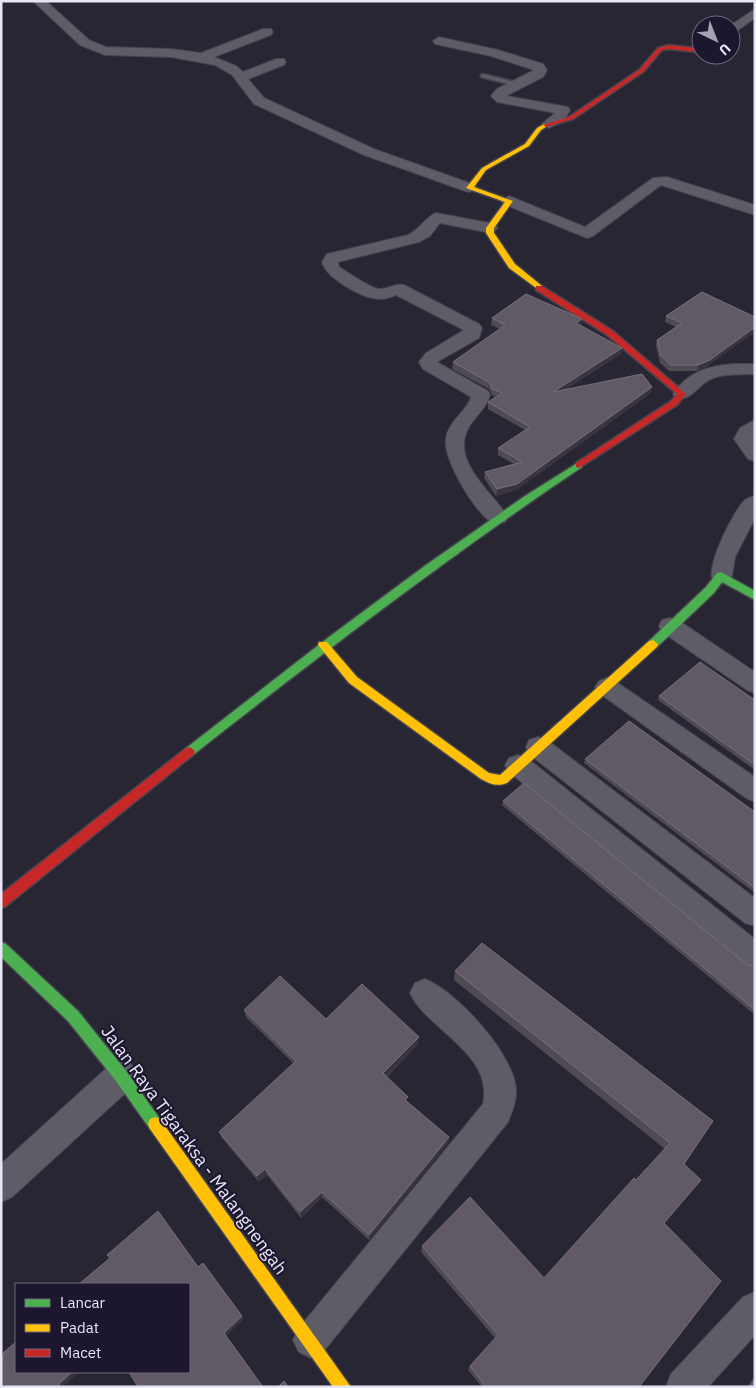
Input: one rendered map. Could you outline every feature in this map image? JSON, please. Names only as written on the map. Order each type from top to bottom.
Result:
[{"type":"street","points":[[39,1],[61,19],[83,43],[92,48],[105,51],[202,57],[223,64],[241,77],[253,98],[259,101],[369,152],[509,201],[587,233],[658,181],[667,181],[755,210]]},
{"type":"street","points":[[741,23],[755,12]]},
{"type":"street","points":[[202,57],[267,32]]},
{"type":"street","points":[[439,41],[494,53],[539,67],[541,70],[538,74],[502,92],[499,98],[563,110],[559,117],[539,129],[527,145],[484,169],[470,188]]},
{"type":"street","points":[[549,124],[571,118],[618,87],[641,71],[660,49],[669,46],[691,49]]},
{"type":"street","points":[[241,77],[280,62]]},
{"type":"street","points":[[490,228],[509,201]]},
{"type":"street","points":[[490,228],[436,218],[424,233],[413,239],[333,257],[330,262],[332,269],[341,276],[368,289],[382,294],[398,289],[473,328],[473,334],[432,357],[428,362],[429,365],[481,395],[479,404],[459,427],[456,443],[461,466],[474,491],[498,518]]},
{"type":"street","points":[[490,228],[496,243],[518,274],[545,294],[600,326],[682,394]]},
{"type":"street","points":[[1,902],[322,645],[498,518],[674,403],[696,378],[711,372],[755,369]]},
{"type":"street","points":[[755,426],[747,432],[744,439],[755,455]]},
{"type":"street","points":[[322,645],[353,680],[493,781],[503,780],[607,687],[710,590],[721,576],[728,551],[750,508],[755,504]]},
{"type":"street","points":[[721,576],[755,596]]},
{"type":"street","points":[[670,626],[755,684]]},
{"type":"street","points":[[607,687],[755,791]]},
{"type":"street","points":[[528,756],[755,914]]},
{"type":"street","points":[[528,756],[755,957]]},
{"type":"street","name":"Jalan Raya Tigaraksa - Malangnengah","points":[[1,948],[73,1016],[121,1076],[343,1387]]},
{"type":"street","points":[[311,1340],[496,1111],[501,1086],[489,1062],[464,1028],[425,993]]},
{"type":"street","points":[[1,1186],[121,1076]]},
{"type":"street","points":[[686,1386],[755,1309]]},
{"type":"lane","points":[[483,76],[517,84]]},
{"type":"building","points":[[702,292],[755,317],[755,327],[710,360],[698,365],[671,365],[661,356],[657,340],[682,323],[666,316]]},
{"type":"building","points":[[526,294],[582,319],[576,323],[622,348],[553,392],[642,374],[652,387],[517,484],[497,489],[485,472],[522,462],[498,448],[530,427],[488,402],[502,393],[492,389],[490,383],[453,362],[505,325],[492,318]]},
{"type":"building","points":[[700,662],[755,700],[755,765],[659,696]]},
{"type":"building","points":[[629,721],[755,812],[755,888],[585,759]]},
{"type":"building","points":[[524,783],[746,964],[755,967],[755,1010],[503,801]]},
{"type":"building","points":[[482,943],[713,1121],[684,1164],[701,1180],[664,1223],[721,1281],[639,1387],[486,1387],[470,1366],[498,1335],[422,1246],[470,1197],[544,1278],[634,1178],[636,1180],[670,1143],[455,971]]},
{"type":"building","points":[[280,976],[326,1019],[362,984],[419,1037],[383,1073],[408,1097],[405,1100],[449,1137],[369,1235],[322,1192],[300,1212],[265,1169],[257,1176],[219,1132],[296,1061],[244,1010]]},
{"type":"building","points":[[158,1211],[198,1267],[203,1263],[242,1316],[224,1333],[263,1387],[138,1387],[130,1373],[190,1373],[190,1283],[80,1283],[110,1258],[107,1255]]},
{"type":"building","points":[[15,1343],[15,1373],[71,1373],[59,1384],[61,1387],[1,1387],[1,1358],[4,1356],[3,1353]]},
{"type":"building","points":[[755,1380],[755,1387],[750,1387]]},
{"type":"building","points":[[284,1381],[288,1387],[278,1387]]},
{"type":"traffic: fast","points":[[189,752],[284,677],[429,568],[528,498],[579,465]]},
{"type":"traffic: fast","points":[[653,644],[710,590],[721,576],[755,596]]},
{"type":"traffic: fast","points":[[1,948],[73,1016],[121,1076],[155,1124]]},
{"type":"traffic: slow","points":[[539,288],[512,266],[490,233],[490,228],[509,201],[470,188],[484,169],[527,145],[539,129],[546,125]]},
{"type":"traffic: slow","points":[[323,645],[353,680],[485,776],[494,780],[503,780],[653,644]]},
{"type":"traffic: slow","points":[[155,1124],[343,1387]]},
{"type":"traffic: jam","points":[[546,125],[571,118],[641,71],[660,49],[669,47],[691,49]]},
{"type":"traffic: jam","points":[[539,288],[610,333],[682,394],[674,403],[579,465]]},
{"type":"traffic: jam","points":[[1,902],[189,752]]}]
